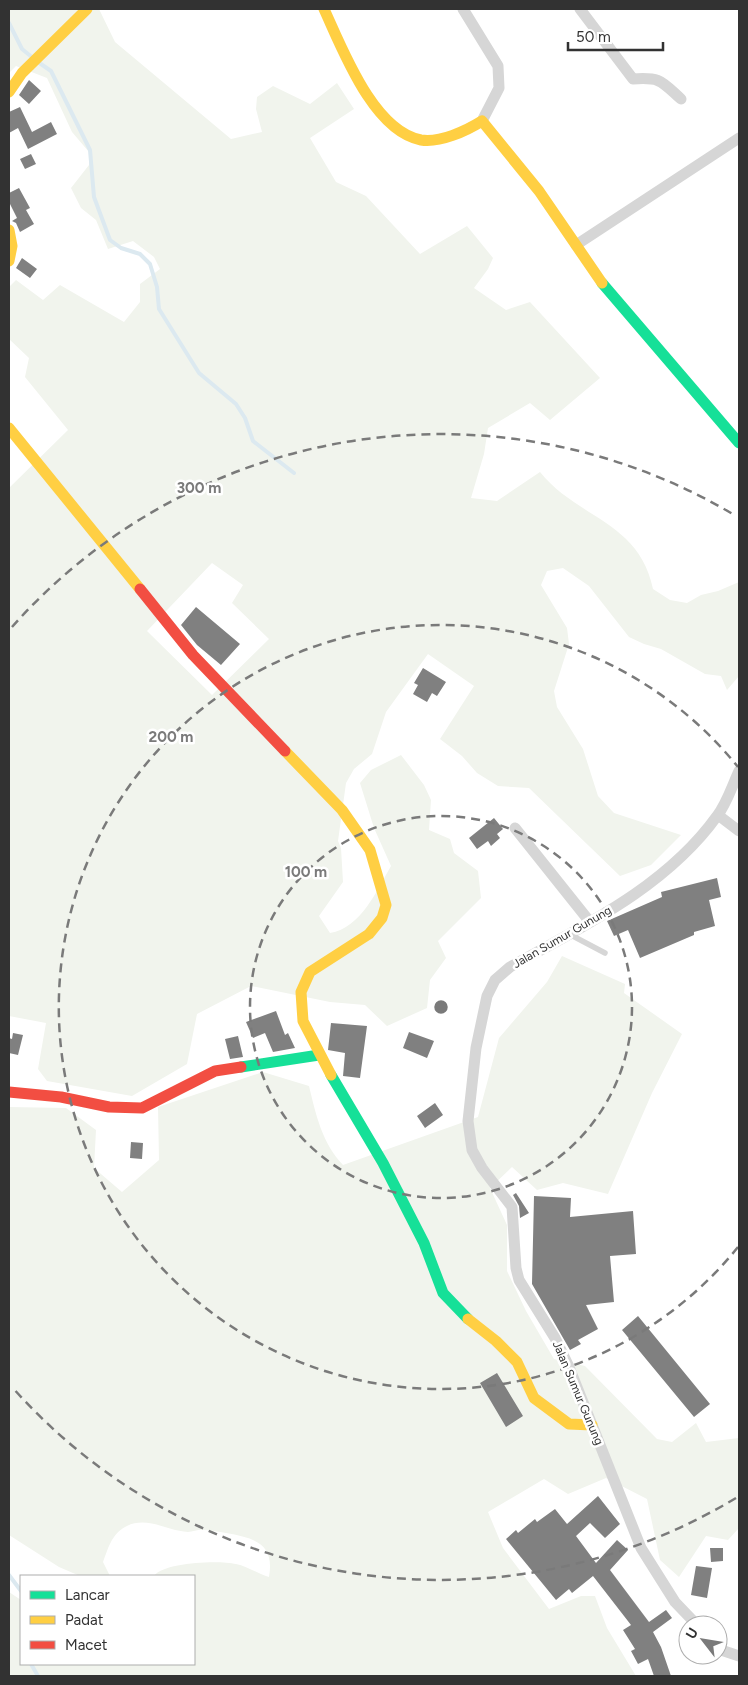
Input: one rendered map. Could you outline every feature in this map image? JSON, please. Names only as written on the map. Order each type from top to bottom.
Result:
[{"type":"street","points":[[9,92],[22,73],[87,9]]},
{"type":"street","points":[[324,9],[369,98],[402,132],[419,140],[443,138],[472,128],[482,121],[499,88],[498,66],[463,9]]},
{"type":"street","points":[[580,9],[633,79],[650,77],[657,79],[681,100]]},
{"type":"street","points":[[482,121],[539,191],[602,283],[739,443]]},
{"type":"street","points":[[576,246],[738,141]]},
{"type":"street","points":[[9,230],[12,244],[12,255],[9,260]]},
{"type":"street","points":[[9,428],[193,655],[342,810],[370,850],[386,905],[382,918],[369,934],[310,972],[301,992],[304,1022],[319,1055],[383,1163],[424,1243],[443,1293],[477,1328],[496,1341],[517,1362],[534,1398],[569,1424],[592,1425]]},
{"type":"street","name":"Jalan Sumur Gunung","points":[[687,1615],[675,1602],[641,1548],[555,1338],[519,1280],[516,1268],[512,1207],[482,1168],[472,1150],[468,1121],[476,1048],[487,996],[495,980],[510,967],[590,922],[648,884],[685,852],[718,815],[739,771]]},
{"type":"street","points":[[718,815],[739,831]]},
{"type":"street","points":[[516,828],[590,922]]},
{"type":"street","points":[[9,1092],[23,1095],[61,1097],[109,1107],[142,1108],[214,1071],[319,1055]]},
{"type":"lane","points":[[569,934],[605,953]]},
{"type":"shaded area","points":[[9,9],[99,9],[115,42],[231,139],[262,132],[256,109],[257,97],[273,86],[310,104],[337,83],[354,109],[310,138],[336,182],[366,196],[420,254],[467,226],[493,258],[488,269],[474,288],[506,310],[530,302],[600,378],[550,420],[530,403],[488,428],[484,454],[471,498],[497,501],[540,472],[555,488],[621,534],[635,549],[646,566],[653,589],[670,600],[687,603],[701,595],[718,591],[739,582],[739,676],[727,690],[721,676],[705,674],[661,649],[629,637],[589,586],[563,568],[547,571],[541,585],[567,628],[569,644],[554,691],[557,707],[583,749],[598,796],[614,813],[681,835],[651,865],[620,876],[529,788],[498,786],[477,773],[462,756],[440,739],[474,686],[428,654],[386,712],[372,754],[354,769],[346,783],[338,841],[341,848],[343,882],[319,916],[330,933],[341,930],[351,924],[367,907],[391,866],[374,828],[360,783],[371,770],[401,755],[424,785],[431,800],[429,830],[450,839],[454,853],[478,871],[481,898],[438,941],[446,958],[430,980],[427,1008],[387,1026],[365,1005],[330,1002],[251,986],[197,1014],[187,1064],[132,1096],[47,1081],[38,1069],[46,1023],[9,1016],[9,488],[68,430],[25,377],[29,358],[9,339],[9,287],[16,280],[43,300],[60,285],[124,322],[140,302],[140,284],[160,269],[154,257],[133,241],[108,249],[96,220],[81,208],[71,188],[89,165],[89,152],[72,132],[47,78],[16,66],[9,73]],"holes":[[[212,563],[243,585],[232,603],[269,639],[212,695],[147,631]]]},
{"type":"shaded area","points":[[562,956],[625,984],[624,993],[682,1034],[652,1093],[608,1194],[563,1183],[537,1190],[512,1167],[490,1188],[507,1225],[507,1271],[526,1311],[554,1359],[585,1366],[657,1439],[672,1442],[696,1423],[706,1442],[739,1438],[739,1528],[728,1540],[706,1536],[679,1577],[660,1560],[647,1499],[606,1478],[568,1494],[544,1479],[488,1512],[503,1548],[549,1609],[581,1596],[595,1596],[607,1628],[636,1676],[9,1676],[9,1592],[20,1599],[20,1665],[195,1665],[195,1575],[155,1575],[160,1571],[180,1565],[217,1562],[240,1565],[269,1577],[270,1566],[269,1556],[265,1549],[260,1544],[245,1537],[209,1530],[180,1531],[149,1523],[141,1523],[125,1527],[116,1534],[103,1562],[110,1575],[78,1575],[59,1567],[9,1535],[9,1107],[66,1108],[96,1130],[94,1168],[122,1192],[159,1160],[158,1107],[263,1072],[309,1086],[317,1118],[325,1138],[343,1165],[478,1117],[499,1038],[547,982]]},
{"type":"building","points":[[29,80],[41,91],[29,104],[19,95]]},
{"type":"building","points":[[20,107],[32,132],[51,122],[57,134],[28,149],[18,128],[9,133],[9,112]]},
{"type":"building","points":[[31,154],[36,164],[25,169],[20,159]]},
{"type":"building","points":[[19,188],[30,208],[26,210],[34,224],[20,232],[16,223],[12,221],[17,218],[9,202],[9,193]]},
{"type":"building","points":[[22,258],[37,269],[30,278],[16,268]]},
{"type":"building","points":[[196,607],[240,644],[221,665],[197,645],[181,625]]},
{"type":"building","points":[[423,668],[446,682],[437,696],[432,693],[427,702],[413,694],[418,685],[414,683]]},
{"type":"building","points":[[494,818],[503,829],[497,834],[500,838],[491,846],[488,841],[477,849],[469,838]]},
{"type":"building","points":[[717,878],[721,897],[709,900],[715,926],[694,932],[694,935],[640,958],[628,930],[614,936],[607,921],[662,897],[661,892]]},
{"type":"building","points":[[276,1011],[285,1035],[288,1033],[295,1048],[273,1052],[265,1033],[253,1038],[246,1022]]},
{"type":"building","points":[[331,1023],[367,1026],[360,1078],[343,1076],[345,1053],[328,1050]]},
{"type":"building","points":[[409,1032],[434,1041],[427,1058],[403,1048]]},
{"type":"building","points":[[13,1033],[23,1035],[18,1055],[9,1053],[9,1038],[12,1039]]},
{"type":"building","points":[[238,1036],[243,1057],[230,1059],[225,1039]]},
{"type":"building","points":[[435,1103],[443,1115],[425,1128],[417,1116]]},
{"type":"building","points":[[131,1142],[143,1143],[142,1159],[130,1158]]},
{"type":"building","points":[[516,1193],[529,1213],[520,1218],[519,1206],[513,1195]]},
{"type":"building","points":[[534,1196],[571,1198],[570,1217],[633,1211],[636,1254],[610,1256],[614,1302],[586,1305],[598,1329],[578,1340],[581,1344],[570,1350],[532,1284]]},
{"type":"building","points":[[638,1316],[710,1404],[694,1417],[622,1330]]},
{"type":"building","points":[[497,1373],[523,1416],[506,1427],[480,1383]]},
{"type":"building","points":[[598,1496],[620,1524],[605,1538],[590,1523],[576,1536],[596,1563],[617,1540],[628,1550],[610,1570],[649,1622],[666,1610],[672,1618],[653,1632],[661,1647],[671,1676],[654,1676],[648,1659],[638,1664],[631,1651],[635,1649],[623,1630],[631,1625],[593,1576],[572,1593],[569,1589],[556,1600],[506,1539],[516,1530],[518,1533],[535,1519],[537,1522],[555,1509],[567,1524]]},
{"type":"building","points":[[710,1548],[723,1548],[723,1561],[711,1562]]},
{"type":"building","points":[[696,1566],[712,1568],[707,1598],[691,1595]]},
{"type":"waterway","points":[[9,23],[22,49],[33,58]]},
{"type":"waterway","points":[[38,62],[51,71],[90,150],[94,197],[110,240],[121,248],[140,254],[150,264],[157,287],[159,309],[199,373],[236,404],[245,418],[253,441],[294,473]]},
{"type":"waterway","points":[[9,1575],[20,1590]]},
{"type":"waterway","points":[[32,1665],[38,1676]]},
{"type":"traffic: fast","points":[[602,283],[739,443]]},
{"type":"traffic: fast","points":[[241,1067],[319,1055]]},
{"type":"traffic: fast","points":[[331,1075],[383,1163],[424,1243],[443,1293],[468,1319]]},
{"type":"traffic: slow","points":[[9,92],[22,73],[87,9]]},
{"type":"traffic: slow","points":[[324,9],[361,86],[388,121],[404,133],[421,140],[444,138],[468,129],[482,121],[539,191],[602,283]]},
{"type":"traffic: slow","points":[[9,230],[12,246],[9,261]]},
{"type":"traffic: slow","points":[[9,428],[140,589]]},
{"type":"traffic: slow","points":[[285,751],[342,810],[370,850],[386,905],[382,918],[369,934],[310,972],[301,992],[303,1021],[331,1075]]},
{"type":"traffic: slow","points":[[468,1319],[496,1341],[517,1362],[534,1398],[569,1424],[592,1425]]},
{"type":"traffic: jam","points":[[140,589],[193,655],[285,751]]},
{"type":"traffic: jam","points":[[9,1092],[61,1097],[109,1107],[142,1108],[215,1071],[241,1067]]}]
